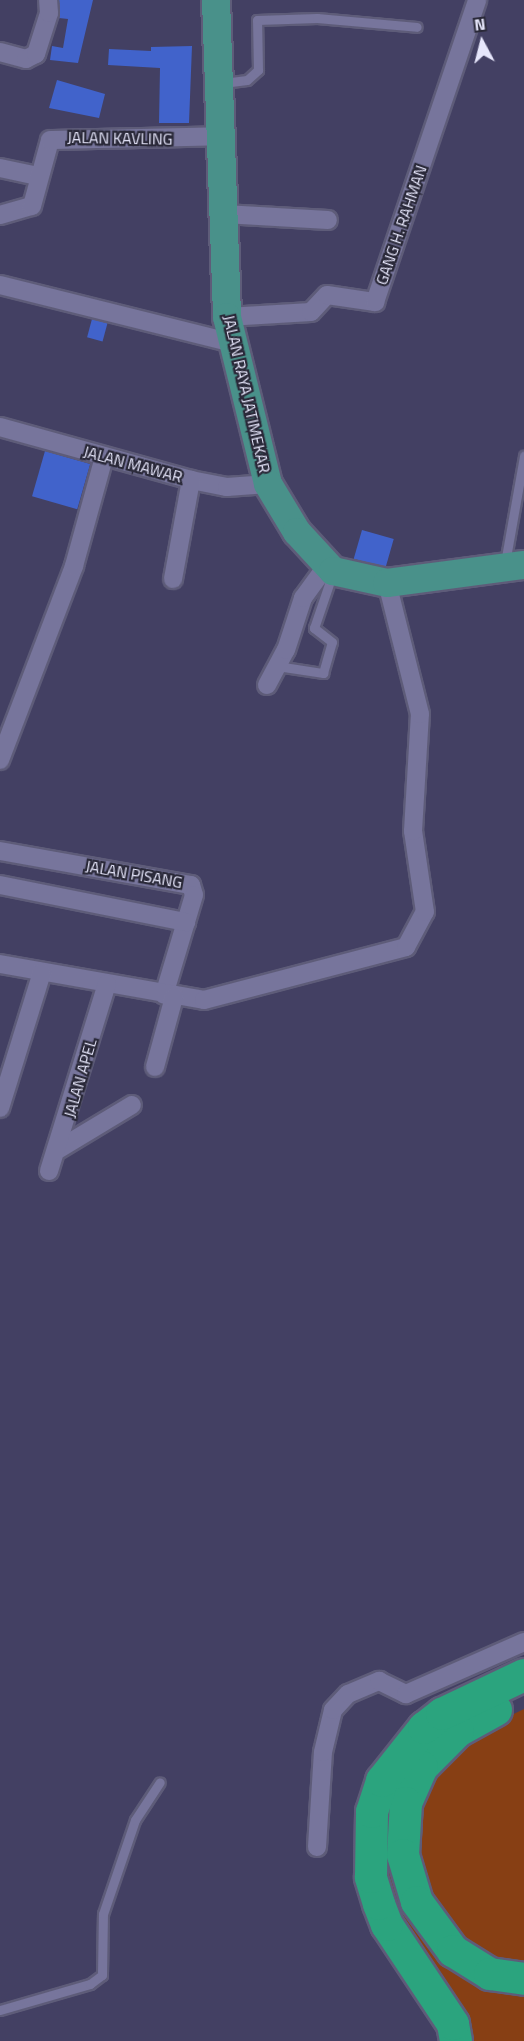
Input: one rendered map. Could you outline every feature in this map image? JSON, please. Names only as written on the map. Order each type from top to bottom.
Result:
[{"type":"highway","points":[[456,2041],[453,2024],[387,1925],[379,1904],[371,1876],[372,1812],[382,1781],[424,1728],[442,1714],[524,1675]]},
{"type":"highway","points":[[524,1696],[458,1731],[433,1753],[413,1782],[402,1836],[411,1885],[437,1933],[477,1967],[524,1979]]},
{"type":"main road","name":"JALAN RAYA JATIMEKAR","points":[[216,0],[230,330],[268,484],[297,532],[330,569]]},
{"type":"main road","points":[[330,569],[387,583],[514,565]]},
{"type":"street","points":[[0,52],[26,59],[36,54],[49,13],[48,0]]},
{"type":"street","name":"GANG H. RAHMAN","points":[[230,330],[311,312],[327,295],[375,302],[477,0]]},
{"type":"street","name":"JALAN KAVLING","points":[[0,215],[28,210],[50,140],[222,136]]},
{"type":"street","points":[[0,168],[38,176]]},
{"type":"street","points":[[224,214],[328,220]]},
{"type":"street","points":[[0,285],[230,330]]},
{"type":"street","name":"JALAN MAWAR","points":[[0,427],[104,458],[191,480],[227,487],[268,484]]},
{"type":"street","points":[[2,748],[74,566],[104,458]]},
{"type":"street","points":[[173,579],[191,480]]},
{"type":"street","points":[[267,685],[277,666],[303,598],[330,569]]},
{"type":"street","points":[[0,964],[169,996],[204,1000],[237,995],[393,954],[406,947],[422,924],[423,896],[413,831],[420,714],[387,583]]},
{"type":"street","name":"JALAN PISANG","points":[[0,851],[184,881],[191,885],[194,895],[169,996],[155,1067]]},
{"type":"street","points":[[0,885],[186,922]]},
{"type":"street","points":[[0,1108],[42,972]]},
{"type":"street","name":"JALAN APEL","points":[[50,1171],[59,1149],[107,984]]},
{"type":"street","points":[[59,1149],[132,1105]]},
{"type":"street","points":[[317,1847],[324,1752],[333,1710],[348,1694],[379,1681],[406,1694],[524,1642]]},
{"type":"lane","points":[[221,83],[247,80],[258,70],[257,20],[318,18],[417,27]]},
{"type":"lane","points":[[514,565],[524,456]]},
{"type":"lane","points":[[277,666],[323,673],[332,642],[314,628],[330,569]]},
{"type":"lane","points":[[0,2010],[90,1984],[102,1975],[103,1914],[135,1820],[160,1782]]},
{"type":"shaded area","points":[[524,1709],[524,1969],[491,1966],[421,1905],[409,1804],[474,1733]]},
{"type":"shaded area","points":[[390,1787],[392,1810],[385,1850],[410,1921],[430,1948],[455,1967],[524,1983],[524,2041],[469,2041],[388,1912],[380,1810]]},
{"type":"building","points":[[59,0],[93,0],[78,63],[50,60],[52,46],[63,48],[68,19],[59,18]]},
{"type":"building","points":[[192,46],[189,123],[159,123],[160,68],[108,65],[109,49],[151,51],[151,47]]},
{"type":"building","points":[[57,80],[105,94],[99,118],[49,108]]},
{"type":"building","points":[[92,319],[107,323],[103,341],[87,337]]},
{"type":"building","points":[[45,451],[90,464],[77,509],[32,496]]},
{"type":"building","points":[[362,530],[394,539],[385,568],[354,559]]}]
